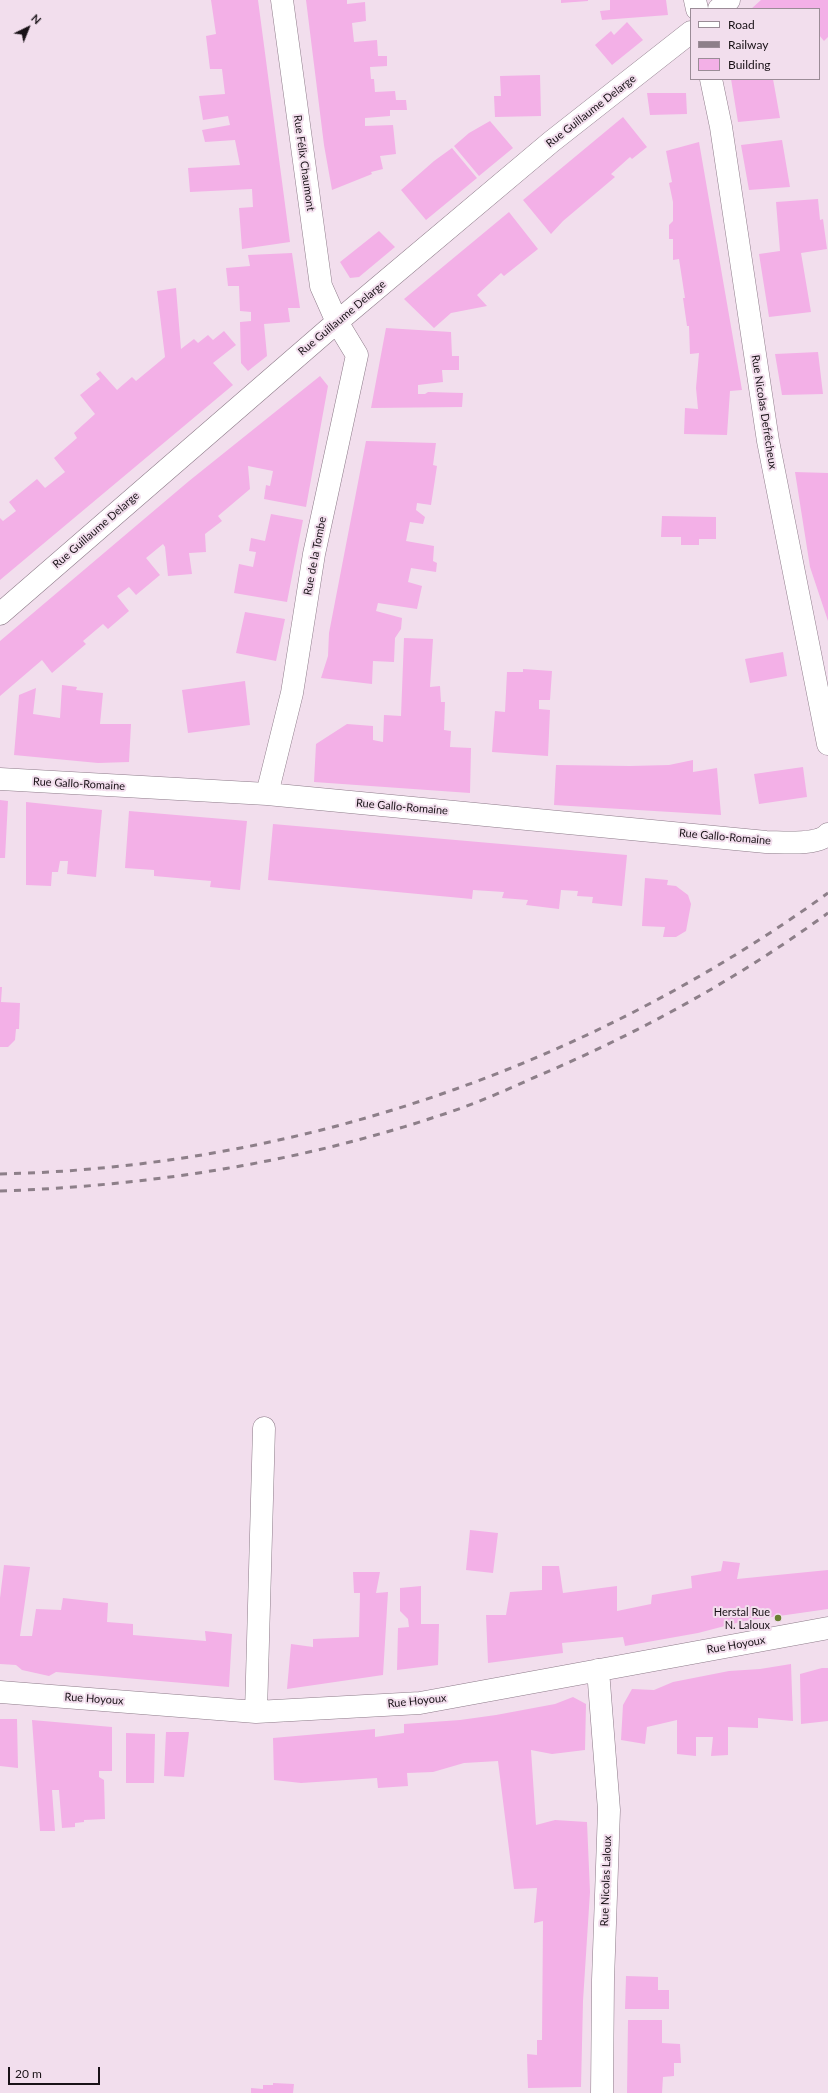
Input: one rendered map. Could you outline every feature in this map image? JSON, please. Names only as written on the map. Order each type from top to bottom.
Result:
[{"type":"street","name":"Rue Félix Chaumont","points":[[282,0],[321,286],[337,322]]},
{"type":"street","points":[[720,8],[729,0]]},
{"type":"street","name":"Rue Guillaume Delarge","points":[[0,614],[337,322],[551,142],[690,33]]},
{"type":"street","name":"Rue Nicolas Defrêcheux","points":[[711,80],[721,127],[768,441],[828,744]]},
{"type":"street","name":"Rue de la Tombe","points":[[267,794],[292,693],[314,554],[357,355],[337,322]]},
{"type":"street","name":"Rue Gallo-Romaine","points":[[0,779],[267,794],[758,841],[804,842],[825,838],[828,834]]},
{"type":"street","points":[[256,1712],[264,1428]]},
{"type":"street","name":"Rue Hoyoux","points":[[0,1692],[256,1712],[420,1703],[828,1628]]},
{"type":"street","name":"Rue Nicolas Laloux","points":[[598,1670],[609,1810],[603,1980],[602,2093]]},
{"type":"building","points":[[211,0],[258,0],[290,242],[242,249],[239,208],[253,207],[252,189],[190,192],[188,168],[240,165],[235,140],[205,142],[202,130],[230,125],[228,116],[203,120],[199,96],[225,94],[222,69],[210,69],[206,36],[216,34]]},
{"type":"building","points":[[306,0],[347,0],[347,4],[365,2],[366,21],[352,23],[354,42],[377,40],[378,56],[387,56],[387,66],[370,67],[371,79],[374,79],[375,92],[395,91],[396,100],[406,100],[407,110],[390,110],[390,116],[365,118],[365,126],[393,125],[396,154],[380,156],[383,169],[371,172],[372,174],[332,190],[324,145]]},
{"type":"building","points":[[561,0],[588,0],[588,1],[561,3]]},
{"type":"building","points":[[610,0],[666,0],[668,15],[602,20],[600,11],[610,10]]},
{"type":"building","points":[[761,0],[828,0],[828,37],[824,41],[820,36],[820,8],[752,8]]},
{"type":"building","points":[[627,22],[643,40],[612,65],[595,45],[611,31],[614,35]]},
{"type":"building","points":[[540,75],[541,116],[495,117],[494,96],[501,96],[500,76]]},
{"type":"building","points":[[731,80],[773,80],[780,118],[738,122]]},
{"type":"building","points":[[647,93],[686,93],[687,114],[650,115]]},
{"type":"building","points":[[623,117],[647,147],[632,159],[630,157],[611,174],[615,177],[563,221],[551,234],[523,200]]},
{"type":"building","points":[[490,121],[513,148],[479,176],[454,146],[469,133]]},
{"type":"building","points":[[782,140],[790,187],[749,190],[741,145]]},
{"type":"building","points":[[699,142],[742,390],[730,391],[727,435],[684,434],[685,408],[698,409],[696,388],[699,353],[690,354],[689,326],[687,326],[683,298],[685,298],[679,259],[673,260],[673,239],[669,239],[669,225],[673,221],[673,202],[669,183],[672,182],[666,151]]},
{"type":"building","points":[[452,148],[477,178],[426,220],[401,190],[434,161]]},
{"type":"building","points":[[818,199],[820,220],[823,219],[827,249],[801,253],[811,312],[769,317],[759,254],[780,251],[776,202]]},
{"type":"building","points":[[509,212],[538,249],[504,276],[501,273],[477,295],[487,306],[451,313],[434,328],[404,299]]},
{"type":"building","points":[[379,231],[395,247],[359,277],[350,278],[340,262]]},
{"type":"building","points":[[292,253],[300,308],[288,308],[290,322],[264,324],[267,356],[248,371],[241,363],[240,322],[251,321],[251,312],[240,311],[239,286],[228,286],[226,268],[250,266],[248,255]]},
{"type":"building","points":[[176,288],[181,349],[194,339],[198,343],[208,335],[213,340],[224,331],[236,345],[213,363],[233,385],[0,580],[0,518],[3,521],[16,511],[9,502],[37,479],[45,488],[65,472],[54,458],[77,438],[74,433],[95,414],[80,395],[100,379],[96,374],[100,371],[117,390],[132,377],[136,381],[165,357],[157,291]]},
{"type":"building","points":[[386,328],[451,332],[452,356],[459,356],[459,370],[442,370],[443,382],[418,385],[418,394],[425,394],[428,392],[463,393],[462,407],[371,408]]},
{"type":"building","points":[[818,352],[823,394],[782,395],[775,354]]},
{"type":"building","points":[[320,376],[328,386],[306,507],[264,499],[266,485],[270,486],[273,471],[248,466],[250,489],[218,516],[222,521],[205,534],[206,552],[189,553],[192,574],[168,576],[165,547],[163,544],[146,558],[160,575],[136,595],[129,587],[117,596],[129,611],[108,629],[103,624],[83,641],[86,644],[52,673],[42,660],[0,696],[0,641],[189,481]]},
{"type":"building","points":[[366,441],[436,443],[433,465],[437,466],[431,505],[417,503],[416,510],[425,517],[423,524],[410,522],[406,541],[434,546],[433,561],[437,563],[436,572],[411,568],[408,582],[422,586],[417,609],[378,603],[376,611],[402,618],[401,629],[395,638],[394,662],[373,661],[372,684],[321,678],[328,656],[329,633]]},
{"type":"building","points":[[795,472],[828,473],[828,621],[810,567]]},
{"type":"building","points":[[271,514],[303,520],[287,602],[234,593],[239,564],[253,567],[256,552],[249,551],[251,538],[265,541]]},
{"type":"building","points":[[662,516],[716,517],[716,539],[699,539],[699,545],[681,545],[681,537],[661,537]]},
{"type":"building","points":[[245,612],[285,619],[276,661],[236,653]]},
{"type":"building","points":[[404,638],[433,639],[430,687],[440,686],[441,702],[445,702],[444,730],[451,731],[450,747],[471,748],[470,793],[314,782],[316,744],[347,724],[373,726],[373,740],[383,742],[384,715],[401,716]]},
{"type":"building","points":[[783,652],[787,676],[750,683],[745,659]]},
{"type":"building","points":[[523,669],[552,671],[550,700],[539,700],[539,709],[550,710],[548,756],[492,752],[495,711],[505,712],[507,672],[523,672]]},
{"type":"building","points":[[245,681],[250,725],[188,733],[182,690]]},
{"type":"building","points":[[62,685],[77,687],[76,690],[103,693],[100,724],[131,724],[129,762],[98,763],[14,755],[19,695],[36,688],[33,714],[60,718]]},
{"type":"building","points":[[693,760],[693,772],[717,768],[721,815],[554,805],[556,765],[669,765]]},
{"type":"building","points":[[803,767],[807,797],[759,804],[754,774]]},
{"type":"building","points":[[0,800],[8,801],[5,858],[0,858]]},
{"type":"building","points":[[26,802],[102,810],[96,877],[67,874],[68,861],[60,861],[58,872],[52,872],[51,886],[26,885]]},
{"type":"building","points":[[129,811],[247,821],[240,890],[210,887],[211,881],[154,876],[154,870],[125,868]]},
{"type":"building","points":[[273,824],[627,855],[622,906],[592,903],[593,897],[577,896],[578,891],[561,890],[559,909],[526,905],[528,900],[502,898],[504,892],[473,890],[472,899],[268,880]]},
{"type":"building","points":[[645,878],[668,880],[667,885],[676,886],[688,895],[691,904],[686,931],[676,937],[663,937],[665,927],[642,926]]},
{"type":"building","points":[[0,987],[2,987],[1,1002],[20,1003],[19,1029],[16,1029],[15,1040],[8,1047],[0,1047]]},
{"type":"building","points":[[470,1530],[498,1533],[493,1573],[466,1570]]},
{"type":"building","points":[[723,1561],[740,1563],[737,1579],[828,1570],[828,1609],[744,1621],[698,1633],[625,1646],[623,1637],[562,1643],[563,1653],[488,1663],[486,1615],[506,1615],[510,1592],[542,1590],[542,1566],[559,1566],[563,1593],[617,1586],[617,1611],[651,1604],[652,1595],[692,1588],[691,1576],[721,1571]]},
{"type":"building","points":[[4,1565],[30,1567],[20,1636],[32,1636],[36,1609],[61,1610],[63,1598],[108,1603],[107,1622],[133,1624],[133,1635],[206,1641],[205,1631],[232,1634],[229,1687],[56,1672],[49,1676],[22,1670],[16,1665],[0,1664],[0,1598]]},
{"type":"building","points":[[353,1572],[380,1572],[376,1593],[388,1592],[383,1675],[287,1689],[291,1644],[313,1647],[313,1639],[359,1637],[360,1593],[354,1593]]},
{"type":"building","points":[[421,1586],[421,1624],[439,1624],[438,1665],[397,1670],[398,1628],[409,1627],[408,1619],[400,1611],[400,1588]]},
{"type":"building","points":[[791,1664],[793,1721],[758,1718],[758,1728],[728,1727],[728,1755],[711,1756],[713,1737],[696,1737],[696,1756],[677,1754],[677,1720],[647,1727],[645,1744],[621,1740],[623,1705],[632,1689],[654,1690],[673,1682],[729,1671],[760,1669]]},
{"type":"building","points":[[822,1668],[828,1668],[828,1721],[801,1724],[800,1674]]},
{"type":"building","points":[[573,1697],[586,1704],[585,1750],[552,1754],[531,1750],[536,1825],[555,1820],[587,1822],[590,1892],[583,2001],[581,2087],[528,2088],[527,2054],[537,2055],[537,2040],[542,2040],[543,1921],[534,1923],[537,1888],[514,1889],[498,1761],[464,1763],[433,1772],[407,1773],[408,1786],[378,1788],[377,1778],[301,1783],[274,1780],[273,1738],[375,1729],[375,1737],[404,1733],[404,1724],[460,1720],[496,1715],[555,1704]]},
{"type":"building","points":[[0,1719],[17,1719],[18,1768],[0,1766]]},
{"type":"building","points":[[32,1720],[112,1727],[112,1771],[99,1771],[99,1777],[104,1780],[105,1819],[84,1820],[84,1822],[75,1823],[75,1827],[62,1828],[59,1790],[52,1790],[55,1831],[40,1831]]},
{"type":"building","points":[[166,1732],[189,1732],[184,1777],[164,1776]]},
{"type":"building","points":[[126,1733],[155,1734],[154,1783],[126,1783]]},
{"type":"building","points":[[626,1976],[658,1977],[658,1990],[669,1990],[669,2009],[625,2009]]},
{"type":"building","points":[[628,2020],[662,2020],[662,2043],[680,2044],[681,2063],[674,2063],[674,2076],[663,2077],[662,2093],[627,2093]]},
{"type":"building","points":[[273,2083],[294,2084],[293,2093],[251,2093],[251,2088],[263,2089],[263,2085],[273,2085]]},
{"type":"railway","points":[[0,1174],[111,1167],[221,1152],[329,1128],[435,1096],[539,1057],[639,1009],[735,955],[828,893]]},
{"type":"railway","points":[[0,1191],[111,1184],[222,1169],[331,1147],[385,1133],[450,1112],[498,1094],[572,1061],[648,1024],[758,961],[828,913]]},
{"type":"place","name":"Herstal Rue N. Laloux","points":[[778,1618]]}]
